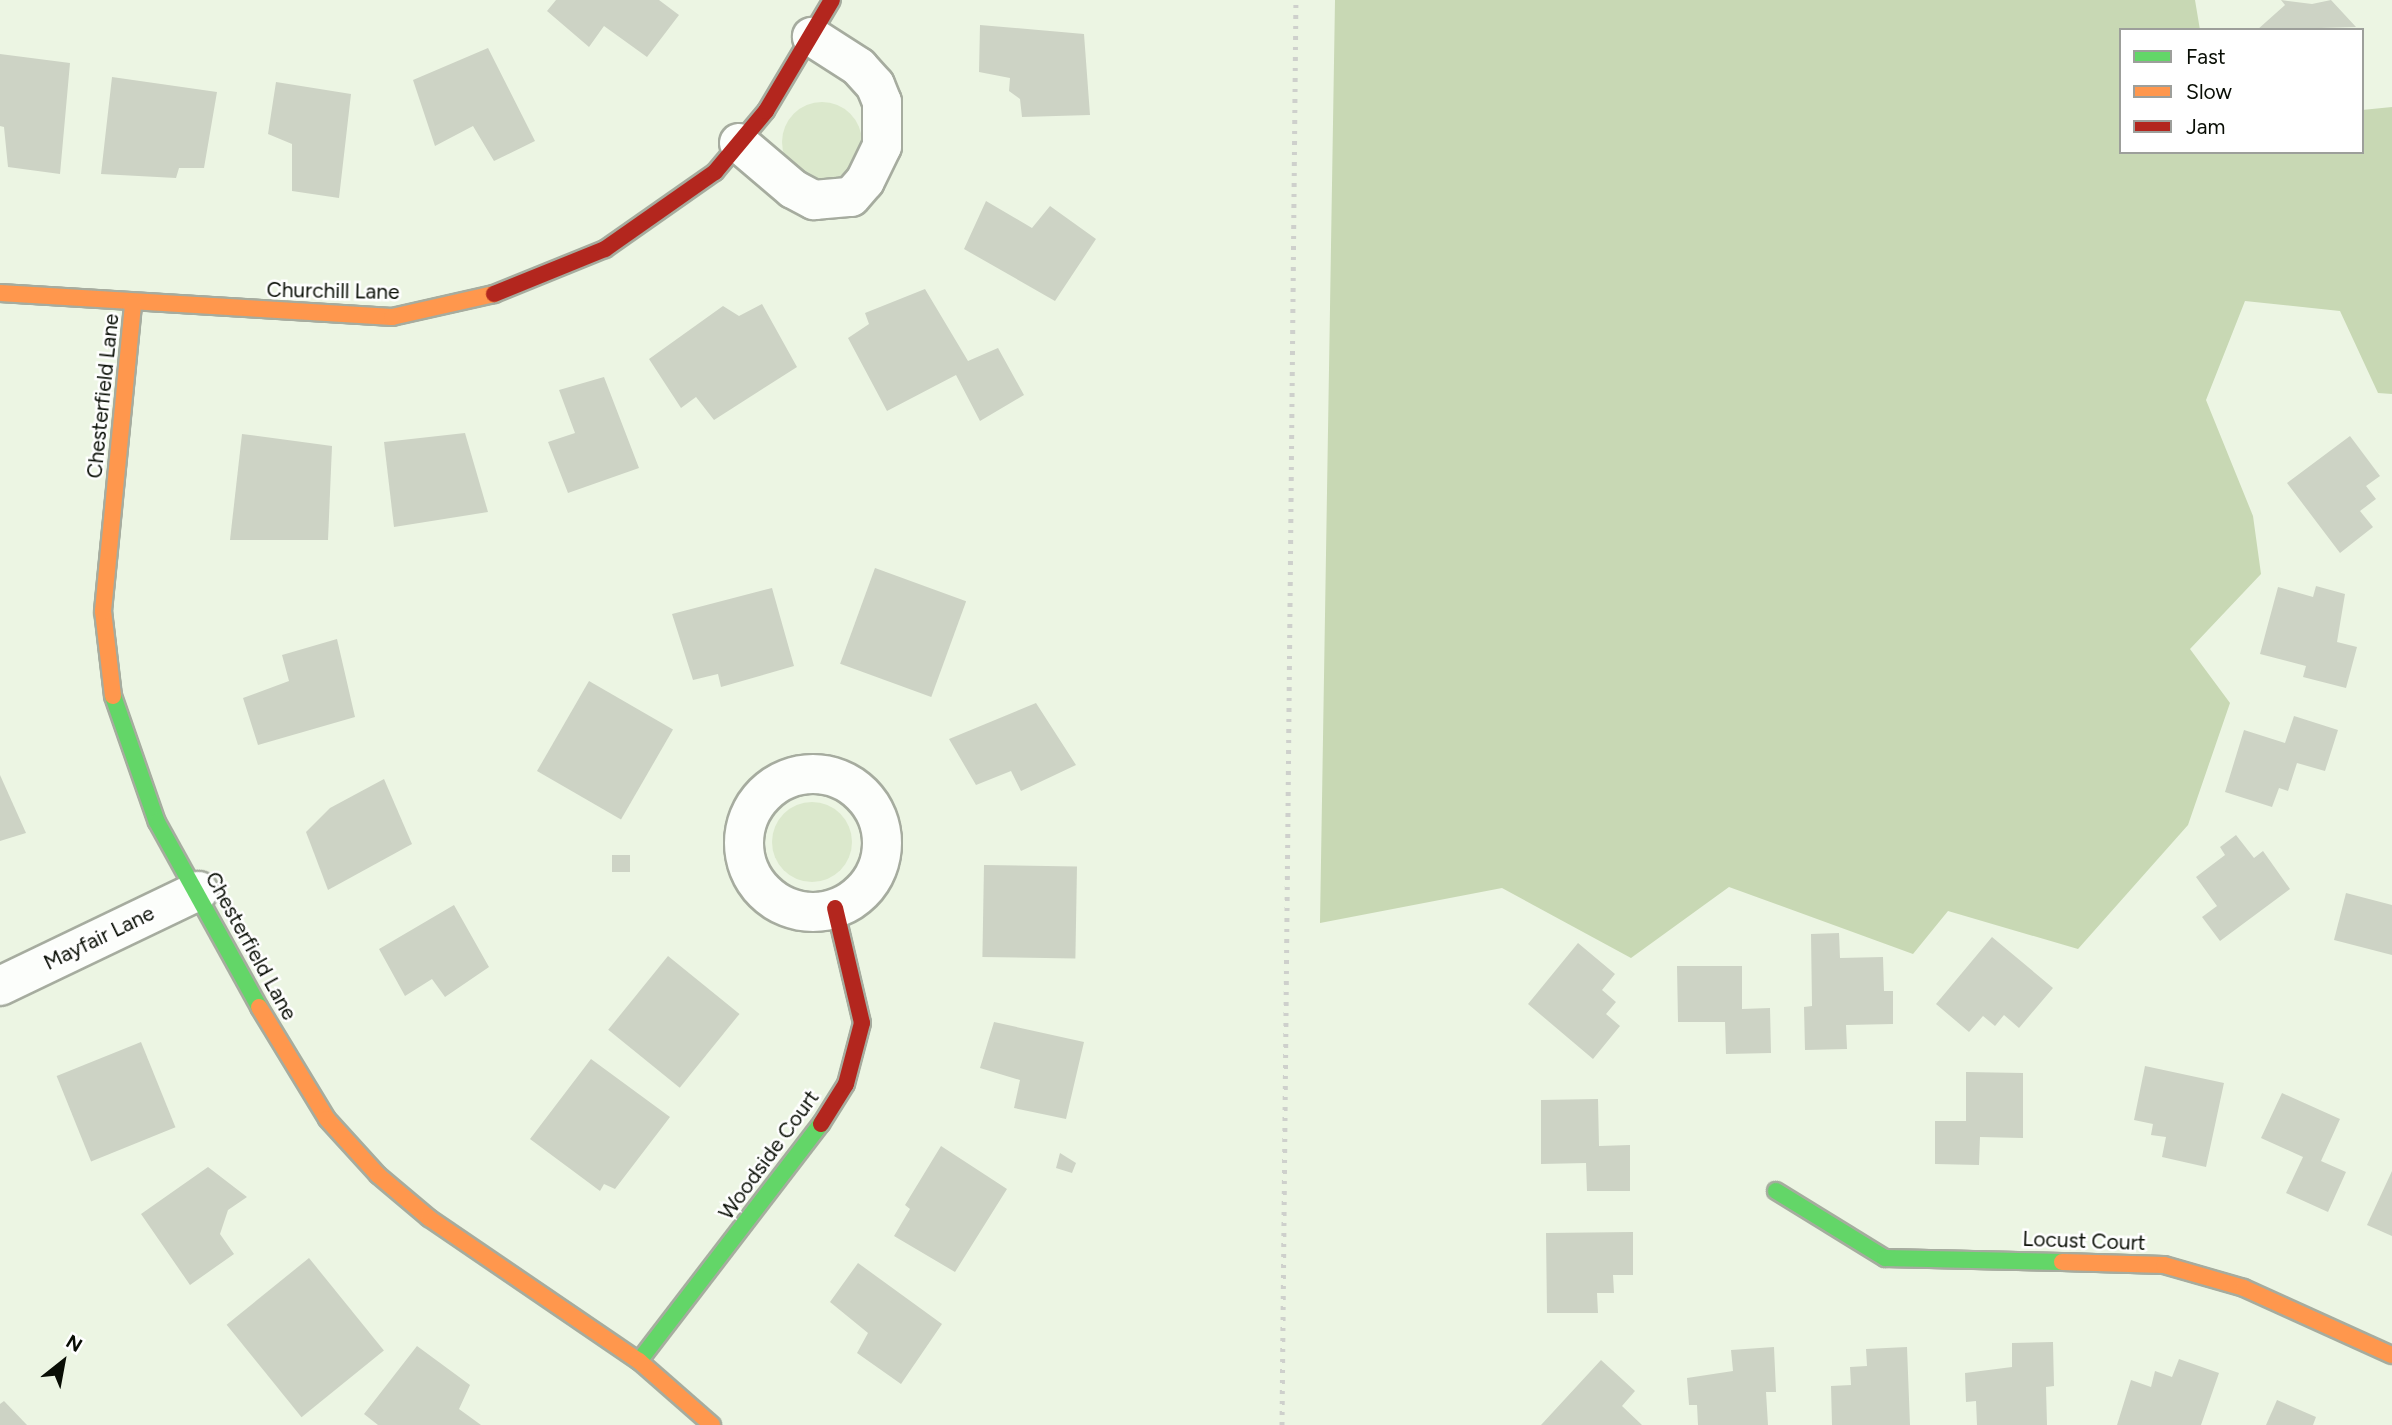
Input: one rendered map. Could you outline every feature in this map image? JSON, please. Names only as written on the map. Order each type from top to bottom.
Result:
[{"type":"street","name":"Churchill Lane","points":[[0,293],[133,305],[392,317],[468,303],[549,275],[606,249],[715,172],[766,111],[832,0]]},
{"type":"street","points":[[740,143],[793,189],[814,200],[851,197],[864,181],[882,146],[881,102],[875,85],[859,67],[812,37]]},
{"type":"street","name":"Chesterfield Lane","points":[[133,305],[103,611],[110,687],[157,822],[198,891],[271,1028],[327,1119],[378,1175],[429,1218],[639,1361],[712,1425]]},
{"type":"street","name":"Mayfair Lane","points":[[0,986],[198,891]]},
{"type":"street","name":"Woodside Court","points":[[639,1361],[807,1146],[846,1084],[862,1023],[835,908]]},
{"type":"street","name":"Locust Court","points":[[1776,1191],[1885,1258],[2164,1265],[2244,1288],[2392,1355]]},
{"type":"green space","points":[[1335,0],[2195,0],[2200,28],[2119,28],[2119,154],[2364,154],[2364,110],[2392,107],[2392,394],[2378,393],[2340,311],[2245,301],[2206,400],[2253,516],[2261,574],[2190,649],[2230,703],[2188,825],[2078,949],[1948,911],[1913,954],[1729,887],[1631,958],[1502,888],[1320,923]]},
{"type":"green space","points":[[822,102],[837,105],[850,114],[859,127],[862,142],[859,157],[850,170],[837,179],[822,182],[807,179],[794,170],[785,157],[782,142],[785,127],[794,114],[807,105]]},
{"type":"green space","points":[[804,802],[820,802],[841,813],[852,834],[852,850],[841,871],[820,882],[804,882],[790,876],[778,864],[772,850],[772,834],[778,820],[790,808]]},
{"type":"building","points":[[556,0],[659,0],[679,15],[647,57],[604,26],[589,47],[547,11]]},
{"type":"building","points":[[2281,0],[2312,4],[2331,0],[2356,27],[2259,28],[2285,5]]},
{"type":"building","points":[[980,25],[1084,34],[1090,115],[1022,117],[1020,99],[1009,91],[1010,78],[979,72]]},
{"type":"building","points":[[488,48],[535,141],[494,161],[473,126],[435,146],[413,80]]},
{"type":"building","points":[[0,54],[70,63],[60,174],[8,167],[4,127],[0,126]]},
{"type":"building","points":[[112,77],[217,92],[204,168],[179,168],[176,178],[101,174]]},
{"type":"building","points":[[276,82],[351,94],[339,198],[292,191],[292,144],[268,134]]},
{"type":"building","points":[[986,201],[1032,228],[1050,206],[1096,239],[1055,301],[964,249]]},
{"type":"building","points":[[925,289],[968,361],[998,348],[1024,395],[980,421],[956,375],[887,411],[848,338],[869,324],[865,313]]},
{"type":"building","points":[[762,304],[797,367],[714,420],[696,397],[681,408],[649,359],[723,306],[739,316]]},
{"type":"building","points":[[604,377],[639,468],[568,493],[548,442],[575,433],[559,390]]},
{"type":"building","points":[[465,433],[488,512],[394,527],[384,442]]},
{"type":"building","points":[[242,434],[332,446],[328,540],[230,540]]},
{"type":"building","points":[[2350,436],[2380,476],[2366,486],[2376,499],[2360,511],[2373,527],[2340,553],[2287,483]]},
{"type":"building","points":[[875,568],[966,601],[931,697],[840,664]]},
{"type":"building","points":[[2316,586],[2345,594],[2337,642],[2357,647],[2346,688],[2303,677],[2306,666],[2260,654],[2278,587],[2313,597]]},
{"type":"building","points":[[772,588],[794,666],[721,687],[718,674],[693,680],[672,614]]},
{"type":"building","points":[[337,639],[355,717],[258,745],[243,698],[289,681],[282,655]]},
{"type":"building","points":[[589,681],[673,730],[621,820],[537,771]]},
{"type":"building","points":[[1036,703],[1076,765],[1021,791],[1011,771],[976,785],[949,739]]},
{"type":"building","points":[[2294,716],[2338,730],[2325,771],[2297,763],[2288,791],[2279,788],[2272,807],[2225,792],[2244,730],[2285,743]]},
{"type":"building","points":[[0,775],[26,833],[0,841]]},
{"type":"building","points":[[384,779],[412,844],[328,890],[306,832],[330,808]]},
{"type":"building","points":[[2236,835],[2254,858],[2263,851],[2290,889],[2220,941],[2202,917],[2217,906],[2196,877],[2225,855],[2220,847]]},
{"type":"building","points":[[612,855],[630,855],[630,872],[612,872]]},
{"type":"building","points":[[984,865],[1077,867],[1075,959],[982,957]]},
{"type":"building","points":[[2346,893],[2392,905],[2392,955],[2334,940]]},
{"type":"building","points":[[454,905],[489,967],[445,997],[432,979],[405,996],[379,949]]},
{"type":"building","points":[[1839,933],[1840,958],[1883,957],[1884,991],[1893,991],[1893,1024],[1846,1025],[1847,1049],[1805,1050],[1804,1007],[1812,1006],[1811,934]]},
{"type":"building","points":[[1992,937],[2053,988],[2019,1028],[2004,1015],[1995,1026],[1983,1016],[1969,1032],[1936,1004]]},
{"type":"building","points":[[1578,943],[1615,974],[1602,990],[1616,1002],[1606,1014],[1620,1026],[1593,1059],[1528,1004]]},
{"type":"building","points":[[668,956],[739,1014],[680,1088],[608,1030]]},
{"type":"building","points":[[1677,966],[1742,966],[1742,1009],[1770,1008],[1771,1053],[1726,1054],[1725,1022],[1678,1022]]},
{"type":"building","points":[[994,1022],[1084,1042],[1066,1119],[1014,1108],[1020,1080],[980,1068]]},
{"type":"building","points":[[141,1042],[175,1127],[91,1161],[57,1076]]},
{"type":"building","points":[[591,1059],[670,1117],[615,1189],[604,1184],[600,1191],[530,1139]]},
{"type":"building","points":[[2145,1066],[2224,1083],[2206,1167],[2162,1157],[2166,1137],[2151,1135],[2153,1124],[2134,1120]]},
{"type":"building","points":[[1966,1072],[2023,1073],[2023,1138],[1980,1137],[1979,1165],[1935,1164],[1935,1121],[1966,1121]]},
{"type":"building","points":[[2282,1093],[2340,1119],[2321,1161],[2346,1172],[2328,1212],[2286,1193],[2303,1157],[2261,1138]]},
{"type":"building","points":[[1598,1099],[1599,1146],[1630,1145],[1630,1191],[1587,1191],[1586,1163],[1541,1164],[1541,1100]]},
{"type":"building","points":[[941,1146],[1007,1189],[955,1272],[894,1236],[910,1209],[905,1205]]},
{"type":"building","points":[[1060,1153],[1076,1163],[1072,1173],[1056,1168]]},
{"type":"building","points":[[208,1167],[247,1197],[228,1210],[220,1234],[234,1254],[190,1285],[141,1214]]},
{"type":"building","points":[[2392,1171],[2392,1236],[2367,1225]]},
{"type":"building","points":[[1633,1232],[1633,1275],[1613,1275],[1614,1293],[1597,1293],[1598,1313],[1547,1313],[1546,1233]]},
{"type":"building","points":[[309,1258],[384,1350],[302,1417],[227,1325]]},
{"type":"building","points":[[858,1263],[942,1324],[901,1384],[857,1353],[868,1333],[830,1302]]},
{"type":"building","points":[[2053,1342],[2054,1386],[2046,1387],[2047,1425],[1977,1425],[1976,1401],[1966,1402],[1965,1373],[2012,1367],[2012,1343]]},
{"type":"building","points":[[417,1346],[470,1385],[459,1409],[481,1425],[378,1425],[364,1414]]},
{"type":"building","points":[[1774,1347],[1776,1392],[1766,1392],[1768,1425],[1698,1425],[1697,1405],[1689,1405],[1687,1378],[1733,1371],[1731,1350]]},
{"type":"building","points":[[1907,1347],[1910,1425],[1832,1425],[1831,1386],[1851,1385],[1850,1367],[1867,1366],[1866,1349]]},
{"type":"building","points":[[2179,1359],[2219,1373],[2201,1425],[2117,1425],[2131,1380],[2151,1387],[2155,1371],[2172,1377]]},
{"type":"building","points":[[1601,1360],[1635,1391],[1622,1406],[1642,1425],[1541,1425]]},
{"type":"building","points":[[2277,1400],[2316,1417],[2313,1425],[2266,1425]]},
{"type":"building","points":[[4,1401],[27,1425],[0,1425],[0,1404]]},
{"type":"railway","points":[[1282,1425],[1296,0]]},
{"type":"traffic: fast","points":[[113,696],[157,822],[259,1007]]},
{"type":"traffic: fast","points":[[639,1361],[821,1124]]},
{"type":"traffic: fast","points":[[1776,1191],[1885,1258],[2062,1262]]},
{"type":"traffic: slow","points":[[0,293],[392,317],[494,294]]},
{"type":"traffic: slow","points":[[113,696],[103,611],[133,305]]},
{"type":"traffic: slow","points":[[259,1007],[327,1119],[378,1175],[429,1218],[639,1361],[712,1425]]},
{"type":"traffic: slow","points":[[2062,1262],[2164,1265],[2244,1288],[2392,1355]]},
{"type":"traffic: jam","points":[[494,294],[605,249],[715,172],[766,111],[832,0]]},
{"type":"traffic: jam","points":[[821,1124],[846,1084],[862,1023],[835,908]]}]
